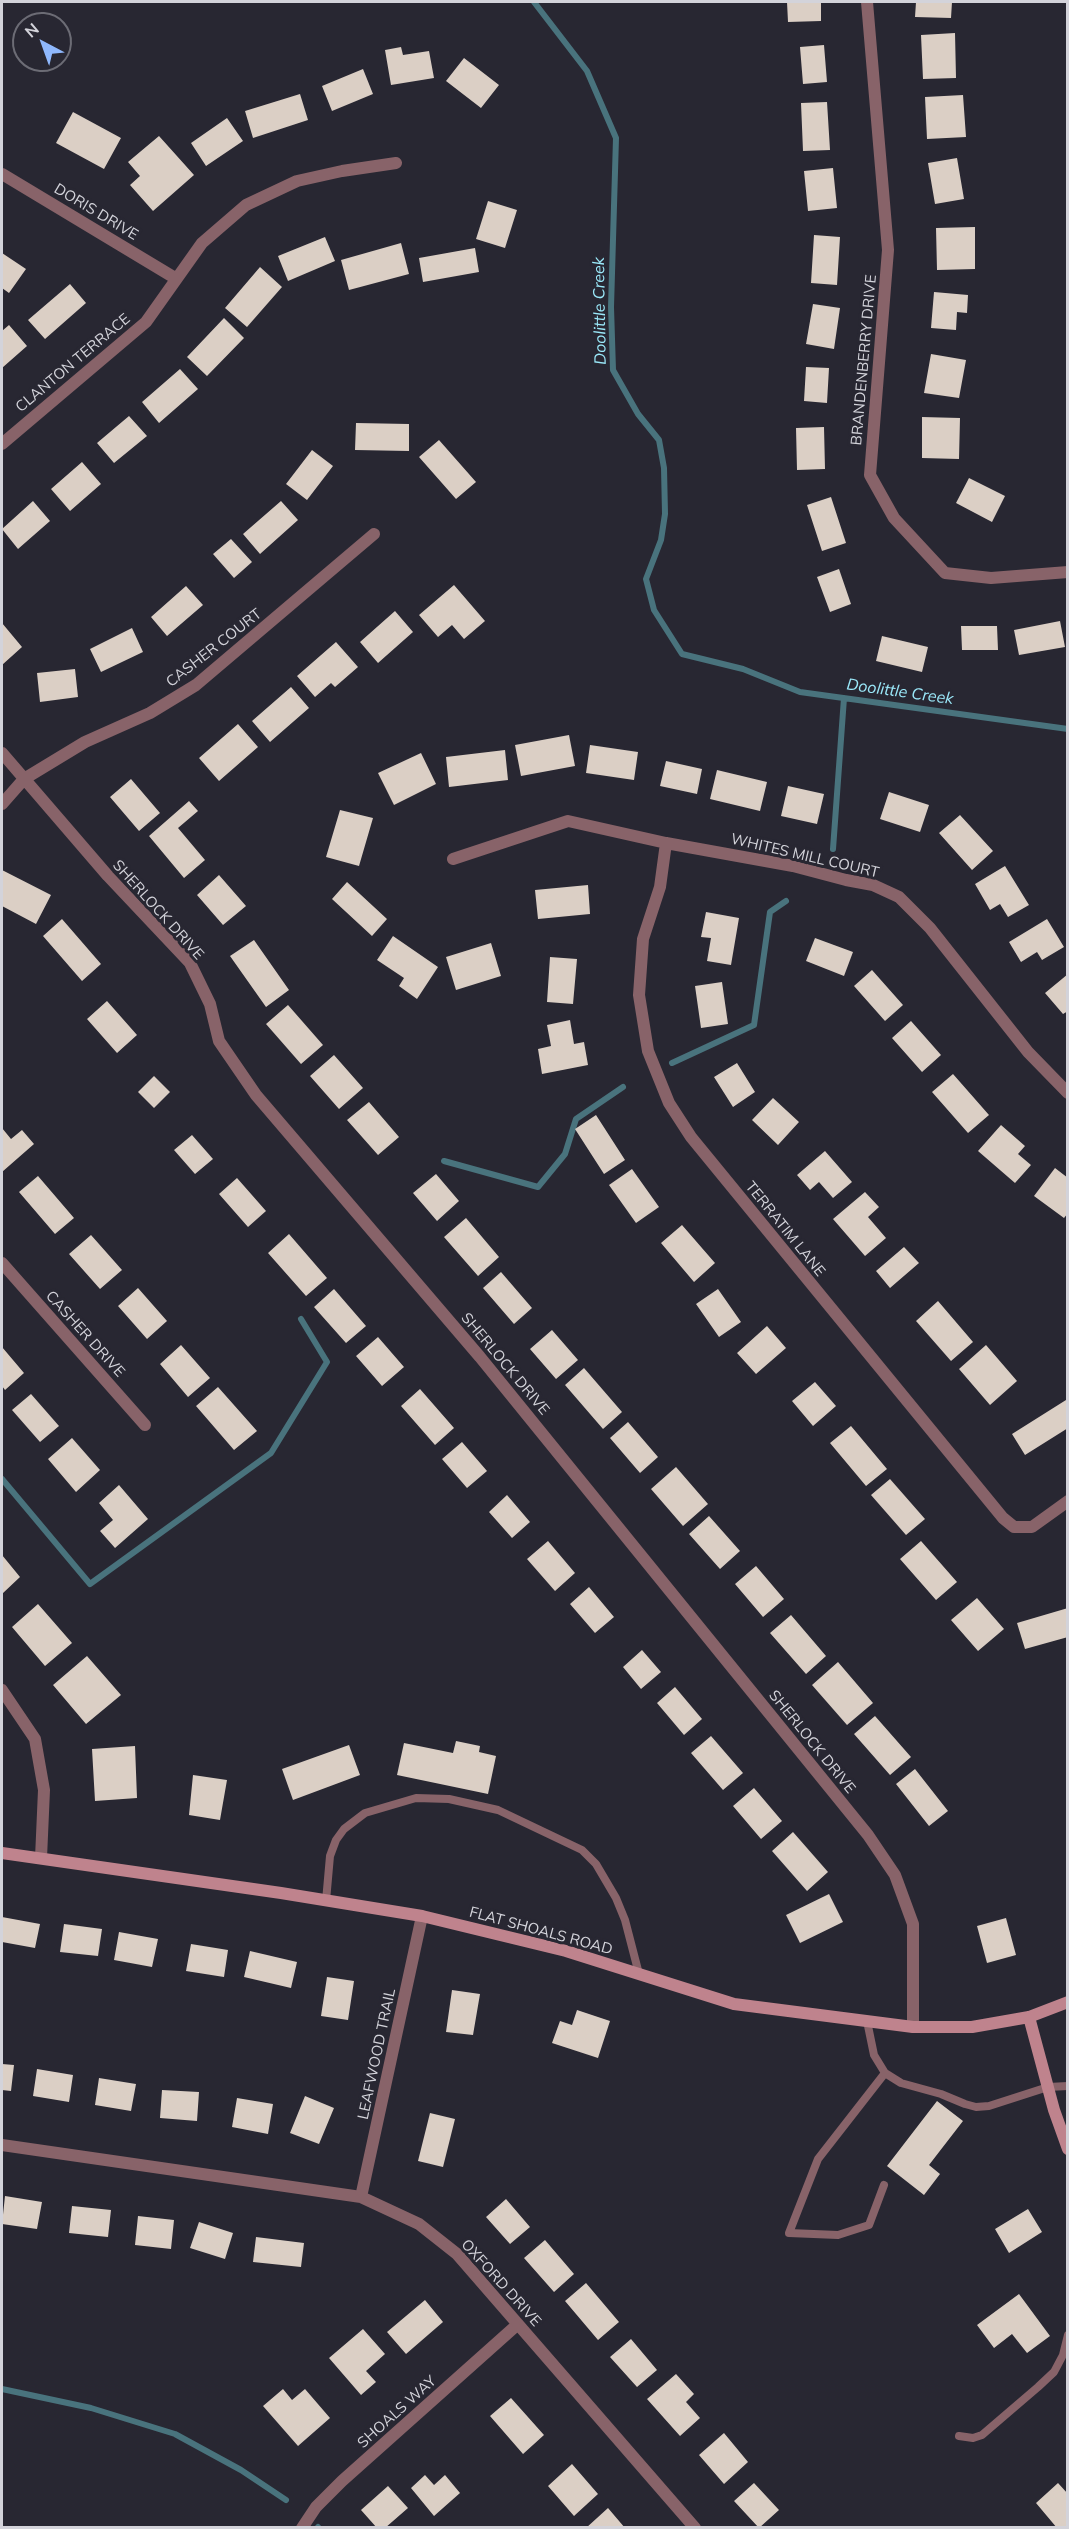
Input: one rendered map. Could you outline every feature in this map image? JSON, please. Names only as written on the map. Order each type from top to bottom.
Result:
[{"type":"main road","name":"FLAT SHOALS ROAD","points":[[2,1853],[422,1916],[566,1951],[734,2004],[913,2027],[972,2027],[1029,2017],[1068,2002]]},
{"type":"main road","points":[[1029,2017],[1068,2149]]},
{"type":"street","name":"BRANDENBERRY DRIVE","points":[[867,2],[888,250],[870,475],[894,518],[945,573],[991,578],[1068,572]]},
{"type":"street","name":"CLANTON TERRACE","points":[[2,444],[146,322],[202,243],[246,205],[297,181],[396,163]]},
{"type":"street","name":"DORIS DRIVE","points":[[2,174],[175,278]]},
{"type":"street","name":"CASHER COURT","points":[[24,780],[85,742],[150,714],[196,685],[374,534]]},
{"type":"street","name":"SHERLOCK DRIVE","points":[[2,753],[108,876],[190,963],[210,1004],[219,1041],[256,1095],[518,1402],[868,1835],[895,1875],[913,1924],[913,2027]]},
{"type":"street","points":[[2,804],[24,780]]},
{"type":"street","name":"WHITES MILL COURT","points":[[453,859],[568,821],[666,843],[794,866],[873,885],[899,897],[930,928],[1034,1059],[1068,1093]]},
{"type":"street","name":"TERRATIM LANE","points":[[666,843],[660,886],[643,939],[639,995],[648,1051],[669,1103],[691,1137],[1002,1518],[1014,1527],[1032,1527],[1068,1501]]},
{"type":"street","name":"CASHER DRIVE","points":[[2,1263],[145,1425]]},
{"type":"street","points":[[2,1690],[35,1739],[44,1790],[41,1858]]},
{"type":"street","name":"LEAFWOOD TRAIL","points":[[361,2198],[422,1916]]},
{"type":"street","name":"OXFORD DRIVE","points":[[2,2145],[361,2198],[419,2224],[458,2254],[694,2528]]},
{"type":"street","name":"SHOALS WAY","points":[[302,2528],[316,2507],[342,2481],[518,2324]]},
{"type":"lane","points":[[326,1901],[330,1856],[336,1840],[344,1829],[365,1814],[416,1798],[449,1799],[498,1810],[582,1850],[596,1864],[616,1898],[625,1920],[639,1974]]},
{"type":"lane","points":[[867,2021],[874,2055],[885,2073],[901,2083],[976,2107],[989,2106],[1048,2087],[1068,2086]]},
{"type":"lane","points":[[884,2185],[869,2225],[838,2235],[789,2233],[818,2159],[885,2073]]},
{"type":"lane","points":[[959,2436],[973,2438],[982,2435],[1038,2387],[1054,2372],[1063,2355],[1068,2335]]},
{"type":"building","points":[[787,2],[821,2],[821,21],[788,22]]},
{"type":"building","points":[[916,2],[952,2],[951,18],[915,17]]},
{"type":"building","points":[[955,33],[956,78],[923,79],[921,35]]},
{"type":"building","points":[[824,45],[827,82],[803,84],[800,47]]},
{"type":"building","points":[[401,47],[403,55],[429,51],[434,78],[391,85],[385,50]]},
{"type":"building","points":[[464,58],[499,85],[481,108],[446,81]]},
{"type":"building","points":[[363,69],[373,94],[332,111],[322,86]]},
{"type":"building","points":[[300,94],[308,120],[253,138],[245,111]]},
{"type":"building","points":[[963,95],[966,137],[927,139],[925,97]]},
{"type":"building","points":[[827,102],[830,150],[803,151],[801,103]]},
{"type":"building","points":[[73,112],[121,138],[104,169],[56,143]]},
{"type":"building","points":[[227,118],[243,141],[206,166],[191,143]]},
{"type":"building","points":[[159,136],[194,175],[153,211],[130,185],[140,176],[128,162]]},
{"type":"building","points":[[957,158],[964,199],[935,204],[928,163]]},
{"type":"building","points":[[833,168],[837,208],[808,211],[804,171]]},
{"type":"building","points":[[488,201],[517,210],[505,248],[476,239]]},
{"type":"building","points":[[975,227],[975,269],[937,270],[936,228]]},
{"type":"building","points":[[814,235],[840,237],[837,285],[811,283]]},
{"type":"building","points":[[325,237],[335,261],[288,281],[278,256]]},
{"type":"building","points":[[401,243],[409,274],[349,290],[341,260]]},
{"type":"building","points":[[475,248],[479,272],[423,282],[419,258]]},
{"type":"building","points":[[2,253],[26,269],[9,293],[2,288]]},
{"type":"building","points":[[260,267],[282,287],[247,327],[225,308]]},
{"type":"building","points":[[70,284],[86,303],[45,339],[28,320]]},
{"type":"building","points":[[934,292],[968,295],[967,313],[957,312],[956,330],[931,328]]},
{"type":"building","points":[[813,304],[840,308],[834,349],[806,344]]},
{"type":"building","points":[[224,318],[244,338],[207,376],[187,357]]},
{"type":"building","points":[[9,325],[27,346],[2,368],[2,331]]},
{"type":"building","points":[[931,354],[966,360],[959,398],[924,393]]},
{"type":"building","points":[[806,367],[829,368],[827,403],[804,401]]},
{"type":"building","points":[[180,369],[198,389],[159,423],[142,402]]},
{"type":"building","points":[[129,416],[147,436],[114,463],[97,443]]},
{"type":"building","points":[[922,417],[960,418],[959,459],[922,458]]},
{"type":"building","points":[[356,423],[409,424],[409,451],[355,450]]},
{"type":"building","points":[[824,427],[825,469],[797,470],[796,428]]},
{"type":"building","points":[[439,440],[476,482],[456,499],[419,457]]},
{"type":"building","points":[[312,450],[333,466],[307,500],[286,484]]},
{"type":"building","points":[[82,462],[101,484],[70,511],[51,489]]},
{"type":"building","points":[[969,478],[1005,496],[992,522],[956,503]]},
{"type":"building","points":[[831,497],[846,543],[822,551],[807,505]]},
{"type":"building","points":[[33,501],[50,521],[18,549],[2,529]]},
{"type":"building","points":[[281,501],[298,520],[260,554],[243,534]]},
{"type":"building","points":[[231,539],[252,562],[234,578],[213,554]]},
{"type":"building","points":[[839,569],[851,604],[830,612],[817,577]]},
{"type":"building","points":[[454,585],[485,621],[464,639],[452,625],[438,637],[419,615]]},
{"type":"building","points":[[186,586],[203,605],[167,636],[151,617]]},
{"type":"building","points":[[395,611],[413,632],[378,663],[360,642]]},
{"type":"building","points":[[1060,621],[1065,647],[1019,655],[1014,630]]},
{"type":"building","points":[[2,623],[22,647],[2,665]]},
{"type":"building","points":[[961,626],[997,626],[998,650],[962,650]]},
{"type":"building","points":[[132,628],[143,652],[101,672],[90,649]]},
{"type":"building","points":[[882,636],[928,647],[922,672],[876,661]]},
{"type":"building","points":[[336,642],[358,667],[335,687],[331,683],[315,697],[297,676]]},
{"type":"building","points":[[75,669],[78,697],[40,702],[37,673]]},
{"type":"building","points":[[291,687],[309,708],[270,742],[252,721]]},
{"type":"building","points":[[238,724],[258,747],[219,781],[199,758]]},
{"type":"building","points":[[569,735],[575,766],[521,776],[515,745]]},
{"type":"building","points":[[590,745],[638,752],[634,780],[586,773]]},
{"type":"building","points":[[505,750],[508,780],[449,787],[446,757]]},
{"type":"building","points":[[421,753],[436,784],[394,805],[378,773]]},
{"type":"building","points":[[666,761],[702,769],[697,794],[660,786]]},
{"type":"building","points":[[717,770],[767,782],[760,811],[710,799]]},
{"type":"building","points":[[131,779],[160,813],[139,831],[110,797]]},
{"type":"building","points":[[788,786],[824,794],[817,824],[781,816]]},
{"type":"building","points":[[889,792],[929,805],[920,832],[880,819]]},
{"type":"building","points":[[189,801],[198,811],[178,828],[205,860],[184,878],[149,836]]},
{"type":"building","points":[[340,810],[373,818],[359,866],[326,857]]},
{"type":"building","points":[[960,815],[993,851],[972,870],[939,833]]},
{"type":"building","points":[[1005,866],[1029,905],[1008,917],[1000,904],[990,910],[975,884]]},
{"type":"building","points":[[2,870],[51,895],[36,924],[2,906]]},
{"type":"building","points":[[219,875],[246,906],[223,925],[197,895]]},
{"type":"building","points":[[347,882],[387,919],[372,936],[332,899]]},
{"type":"building","points":[[588,885],[590,914],[538,919],[535,890]]},
{"type":"building","points":[[706,912],[739,918],[731,965],[707,961],[711,938],[701,937]]},
{"type":"building","points":[[62,919],[101,964],[82,981],[43,936]]},
{"type":"building","points":[[1047,919],[1064,947],[1042,960],[1037,952],[1021,962],[1009,942]]},
{"type":"building","points":[[393,936],[438,967],[417,999],[399,986],[404,978],[377,960]]},
{"type":"building","points":[[815,938],[853,952],[844,976],[806,961]]},
{"type":"building","points":[[254,940],[289,990],[266,1007],[230,956]]},
{"type":"building","points":[[491,943],[501,976],[456,990],[446,957]]},
{"type":"building","points":[[550,957],[577,959],[573,1004],[547,1002]]},
{"type":"building","points":[[872,970],[903,1005],[885,1021],[854,986]]},
{"type":"building","points":[[1068,974],[1068,1011],[1063,1014],[1045,993]]},
{"type":"building","points":[[722,982],[728,1024],[701,1028],[695,986]]},
{"type":"building","points":[[107,1001],[137,1035],[117,1053],[87,1019]]},
{"type":"building","points":[[288,1005],[323,1045],[301,1064],[266,1024]]},
{"type":"building","points":[[570,1020],[574,1044],[584,1042],[588,1065],[542,1074],[538,1049],[551,1046],[547,1025]]},
{"type":"building","points":[[911,1021],[941,1055],[922,1072],[892,1038]]},
{"type":"building","points":[[334,1055],[363,1088],[339,1109],[310,1076]]},
{"type":"building","points":[[737,1063],[755,1092],[733,1107],[714,1077]]},
{"type":"building","points":[[953,1074],[989,1115],[968,1133],[932,1092]]},
{"type":"building","points":[[154,1076],[170,1092],[154,1108],[138,1092]]},
{"type":"building","points":[[773,1098],[799,1122],[778,1145],[752,1120]]},
{"type":"building","points":[[369,1102],[399,1137],[378,1155],[347,1120]]},
{"type":"building","points":[[596,1115],[625,1160],[604,1174],[575,1129]]},
{"type":"building","points":[[1001,1125],[1025,1146],[1018,1154],[1031,1165],[1015,1183],[978,1151]]},
{"type":"building","points":[[2,1128],[11,1139],[22,1130],[34,1144],[2,1172]]},
{"type":"building","points":[[192,1135],[213,1159],[195,1174],[174,1150]]},
{"type":"building","points":[[825,1151],[852,1182],[833,1198],[819,1182],[810,1190],[797,1175]]},
{"type":"building","points":[[1055,1168],[1068,1178],[1068,1213],[1064,1218],[1034,1196]]},
{"type":"building","points":[[632,1169],[659,1207],[636,1223],[609,1185]]},
{"type":"building","points":[[436,1174],[459,1201],[437,1221],[413,1193]]},
{"type":"building","points":[[38,1176],[74,1218],[55,1234],[19,1192]]},
{"type":"building","points":[[237,1178],[266,1211],[248,1227],[219,1194]]},
{"type":"building","points":[[865,1192],[879,1207],[868,1217],[886,1238],[865,1256],[833,1219]]},
{"type":"building","points":[[466,1218],[499,1257],[478,1276],[444,1237]]},
{"type":"building","points":[[682,1225],[715,1263],[694,1282],[661,1243]]},
{"type":"building","points":[[289,1234],[327,1278],[306,1296],[268,1253]]},
{"type":"building","points":[[91,1235],[122,1270],[100,1289],[69,1254]]},
{"type":"building","points":[[904,1247],[919,1263],[890,1288],[876,1271]]},
{"type":"building","points":[[501,1272],[532,1308],[514,1324],[483,1288]]},
{"type":"building","points":[[138,1288],[167,1321],[147,1339],[118,1306]]},
{"type":"building","points":[[334,1289],[366,1326],[346,1343],[314,1307]]},
{"type":"building","points":[[718,1289],[741,1322],[719,1337],[696,1304]]},
{"type":"building","points":[[938,1301],[973,1342],[951,1361],[916,1321]]},
{"type":"building","points":[[767,1326],[786,1348],[756,1374],[737,1353]]},
{"type":"building","points":[[552,1330],[578,1360],[556,1379],[530,1349]]},
{"type":"building","points":[[378,1337],[404,1367],[382,1386],[356,1356]]},
{"type":"building","points":[[181,1345],[210,1378],[188,1397],[160,1364]]},
{"type":"building","points":[[986,1345],[1017,1381],[990,1405],[959,1369]]},
{"type":"building","points":[[2,1347],[24,1373],[5,1390],[2,1386]]},
{"type":"building","points":[[584,1368],[622,1412],[603,1429],[565,1385]]},
{"type":"building","points":[[815,1382],[836,1406],[813,1426],[792,1401]]},
{"type":"building","points":[[218,1387],[257,1431],[234,1450],[196,1406]]},
{"type":"building","points":[[420,1389],[454,1428],[435,1445],[401,1406]]},
{"type":"building","points":[[31,1394],[59,1426],[40,1442],[12,1410]]},
{"type":"building","points":[[1066,1400],[1068,1428],[1025,1455],[1012,1434]]},
{"type":"building","points":[[628,1422],[658,1457],[640,1473],[610,1438]]},
{"type":"building","points":[[851,1426],[887,1469],[866,1486],[830,1443]]},
{"type":"building","points":[[72,1438],[100,1470],[76,1492],[48,1459]]},
{"type":"building","points":[[462,1442],[487,1471],[467,1488],[442,1459]]},
{"type":"building","points":[[676,1467],[708,1504],[683,1526],[651,1489]]},
{"type":"building","points":[[890,1479],[925,1519],[906,1535],[871,1495]]},
{"type":"building","points":[[119,1485],[148,1519],[115,1548],[100,1531],[113,1520],[99,1503]]},
{"type":"building","points":[[507,1495],[530,1522],[512,1538],[489,1512]]},
{"type":"building","points":[[709,1516],[740,1551],[720,1569],[689,1534]]},
{"type":"building","points":[[548,1541],[575,1573],[555,1591],[527,1559]]},
{"type":"building","points":[[921,1541],[957,1582],[936,1600],[900,1559]]},
{"type":"building","points":[[2,1555],[20,1577],[2,1594]]},
{"type":"building","points":[[756,1566],[784,1599],[763,1617],[735,1584]]},
{"type":"building","points":[[589,1587],[614,1617],[595,1633],[570,1604]]},
{"type":"building","points":[[977,1598],[1004,1629],[978,1651],[951,1620]]},
{"type":"building","points":[[38,1604],[72,1643],[45,1666],[12,1627]]},
{"type":"building","points":[[1068,1608],[1068,1637],[1025,1649],[1017,1623]]},
{"type":"building","points":[[791,1615],[826,1656],[806,1674],[770,1633]]},
{"type":"building","points":[[642,1650],[661,1672],[641,1689],[623,1667]]},
{"type":"building","points":[[87,1656],[121,1695],[86,1724],[53,1685]]},
{"type":"building","points":[[838,1662],[873,1703],[847,1725],[812,1685]]},
{"type":"building","points":[[675,1687],[702,1719],[684,1735],[657,1703]]},
{"type":"building","points":[[875,1716],[911,1757],[890,1775],[854,1734]]},
{"type":"building","points":[[711,1736],[743,1773],[723,1790],[691,1753]]},
{"type":"building","points":[[456,1741],[480,1746],[479,1752],[496,1756],[488,1794],[397,1775],[404,1743],[453,1753]]},
{"type":"building","points":[[349,1745],[360,1775],[293,1800],[282,1769]]},
{"type":"building","points":[[135,1746],[137,1798],[95,1801],[92,1749]]},
{"type":"building","points":[[915,1769],[948,1811],[929,1826],[896,1784]]},
{"type":"building","points":[[193,1775],[227,1780],[220,1820],[189,1815]]},
{"type":"building","points":[[754,1788],[782,1821],[761,1839],[733,1806]]},
{"type":"building","points":[[793,1832],[828,1872],[807,1891],[772,1851]]},
{"type":"building","points":[[829,1894],[843,1922],[800,1943],[786,1915]]},
{"type":"building","points":[[2,1917],[40,1924],[35,1948],[2,1942]]},
{"type":"building","points":[[1006,1918],[1016,1955],[987,1963],[977,1926]]},
{"type":"building","points":[[64,1924],[102,1929],[98,1956],[60,1952]]},
{"type":"building","points":[[119,1932],[158,1939],[152,1967],[114,1960]]},
{"type":"building","points":[[191,1944],[228,1950],[224,1977],[186,1971]]},
{"type":"building","points":[[250,1951],[297,1962],[291,1988],[244,1977]]},
{"type":"building","points":[[327,1977],[354,1981],[348,2020],[321,2016]]},
{"type":"building","points":[[452,1990],[480,1994],[473,2035],[446,2032]]},
{"type":"building","points":[[577,2010],[610,2021],[598,2058],[552,2043],[560,2021],[572,2025]]},
{"type":"building","points":[[2,2064],[14,2065],[11,2091],[2,2090]]},
{"type":"building","points":[[37,2069],[73,2075],[69,2102],[33,2096]]},
{"type":"building","points":[[99,2078],[136,2084],[131,2111],[95,2105]]},
{"type":"building","points":[[162,2090],[199,2092],[197,2121],[160,2118]]},
{"type":"building","points":[[305,2096],[334,2108],[319,2144],[290,2133]]},
{"type":"building","points":[[237,2098],[273,2104],[268,2134],[232,2127]]},
{"type":"building","points":[[937,2101],[963,2121],[929,2165],[940,2174],[924,2195],[887,2166]]},
{"type":"building","points":[[430,2113],[455,2119],[443,2167],[418,2161]]},
{"type":"building","points":[[5,2196],[42,2202],[37,2229],[2,2224]]},
{"type":"building","points":[[506,2199],[530,2227],[510,2244],[486,2217]]},
{"type":"building","points":[[72,2206],[111,2210],[108,2237],[69,2233]]},
{"type":"building","points":[[1028,2209],[1042,2232],[1009,2253],[995,2229]]},
{"type":"building","points":[[138,2216],[174,2220],[171,2249],[135,2245]]},
{"type":"building","points":[[199,2222],[233,2233],[225,2259],[190,2248]]},
{"type":"building","points":[[256,2237],[304,2243],[301,2267],[253,2262]]},
{"type":"building","points":[[545,2240],[574,2274],[554,2292],[524,2258]]},
{"type":"building","points":[[586,2283],[619,2322],[598,2340],[565,2301]]},
{"type":"building","points":[[1019,2294],[1050,2336],[1027,2353],[1012,2334],[994,2348],[977,2325]]},
{"type":"building","points":[[425,2300],[443,2322],[406,2354],[387,2332]]},
{"type":"building","points":[[363,2329],[385,2354],[366,2371],[376,2382],[361,2395],[329,2358]]},
{"type":"building","points":[[631,2339],[657,2370],[637,2387],[610,2357]]},
{"type":"building","points":[[676,2374],[694,2394],[686,2402],[700,2418],[680,2436],[647,2399]]},
{"type":"building","points":[[283,2389],[292,2400],[305,2389],[330,2418],[298,2446],[263,2406]]},
{"type":"building","points":[[511,2398],[544,2435],[523,2454],[490,2416]]},
{"type":"building","points":[[724,2433],[748,2462],[724,2484],[699,2455]]},
{"type":"building","points":[[572,2464],[598,2494],[574,2516],[548,2486]]},
{"type":"building","points":[[425,2475],[434,2485],[445,2475],[460,2493],[434,2516],[411,2488]]},
{"type":"building","points":[[754,2483],[779,2510],[759,2528],[734,2501]]},
{"type":"building","points":[[1058,2483],[1068,2494],[1068,2528],[1057,2528],[1036,2503]]},
{"type":"building","points":[[388,2486],[408,2508],[385,2528],[377,2528],[361,2510]]},
{"type":"building","points":[[608,2508],[625,2528],[586,2528]]},
{"type":"waterway","name":"Doolittle Creek","points":[[534,2],[587,71],[616,138],[611,307],[613,370],[638,414],[659,440],[664,468],[665,514],[661,540],[646,579],[654,610],[682,654],[743,669],[800,692],[1068,729]]},
{"type":"waterway","points":[[833,849],[844,698]]},
{"type":"waterway","points":[[672,1063],[754,1025],[770,912],[786,901]]},
{"type":"waterway","points":[[444,1161],[538,1187],[565,1154],[576,1119],[623,1087]]},
{"type":"waterway","points":[[2,1479],[90,1584],[271,1453],[327,1362],[301,1319]]},
{"type":"waterway","points":[[2,2389],[91,2408],[175,2434],[241,2470],[286,2500]]}]
